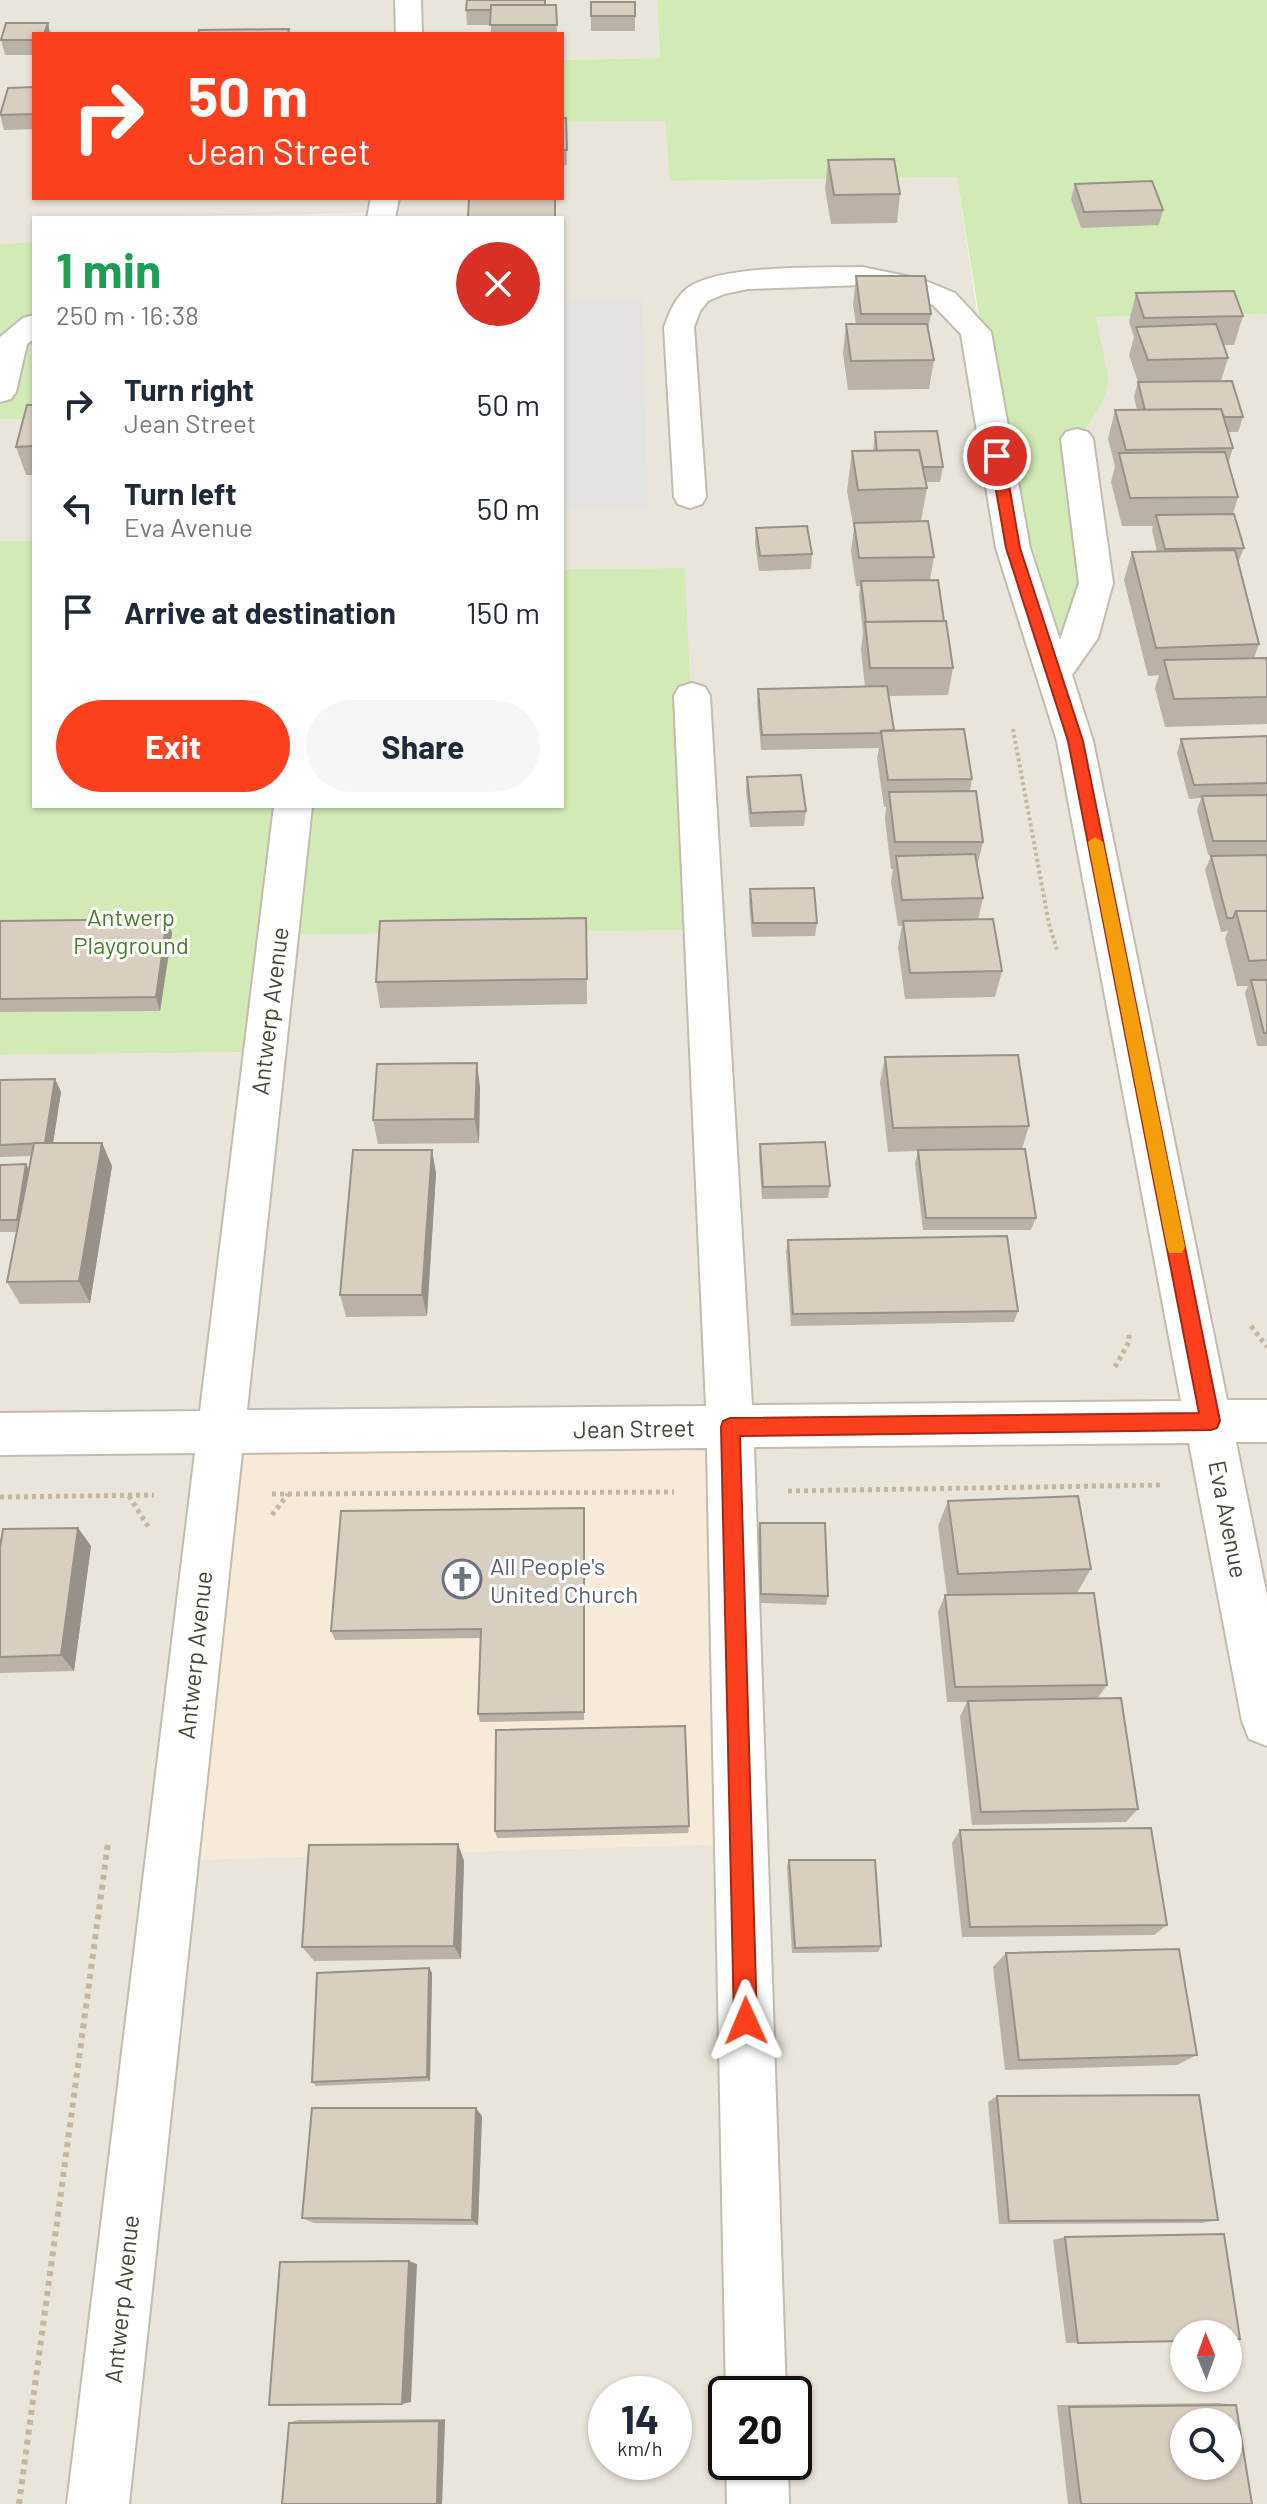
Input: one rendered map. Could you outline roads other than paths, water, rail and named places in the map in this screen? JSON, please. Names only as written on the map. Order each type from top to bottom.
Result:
[{"type":"street","points":[[408,0],[409,32]]},
{"type":"street","name":"Eva Avenue","points":[[690,497],[679,327],[685,310],[697,295],[715,287],[748,280],[862,276],[910,285],[944,299],[976,332],[1013,548],[1075,741],[1211,1421],[1267,1721]]},
{"type":"street","points":[[0,392],[13,340],[32,326]]},
{"type":"street","points":[[1055,672],[1080,638],[1096,583],[1077,439]]},
{"type":"street","points":[[692,696],[730,1427],[756,2376]]},
{"type":"street","name":"Antwerp Avenue","points":[[98,2504],[293,808]]},
{"type":"street","name":"Jean Street","points":[[0,1434],[1267,1421]]},
{"type":"street","points":[[757,2480],[758,2504]]},
{"type":"place","name":"All People's United Church","points":[[462,1579]]},
{"type":"park label","name":"Antwerp Playground","points":[[131,930]]}]
